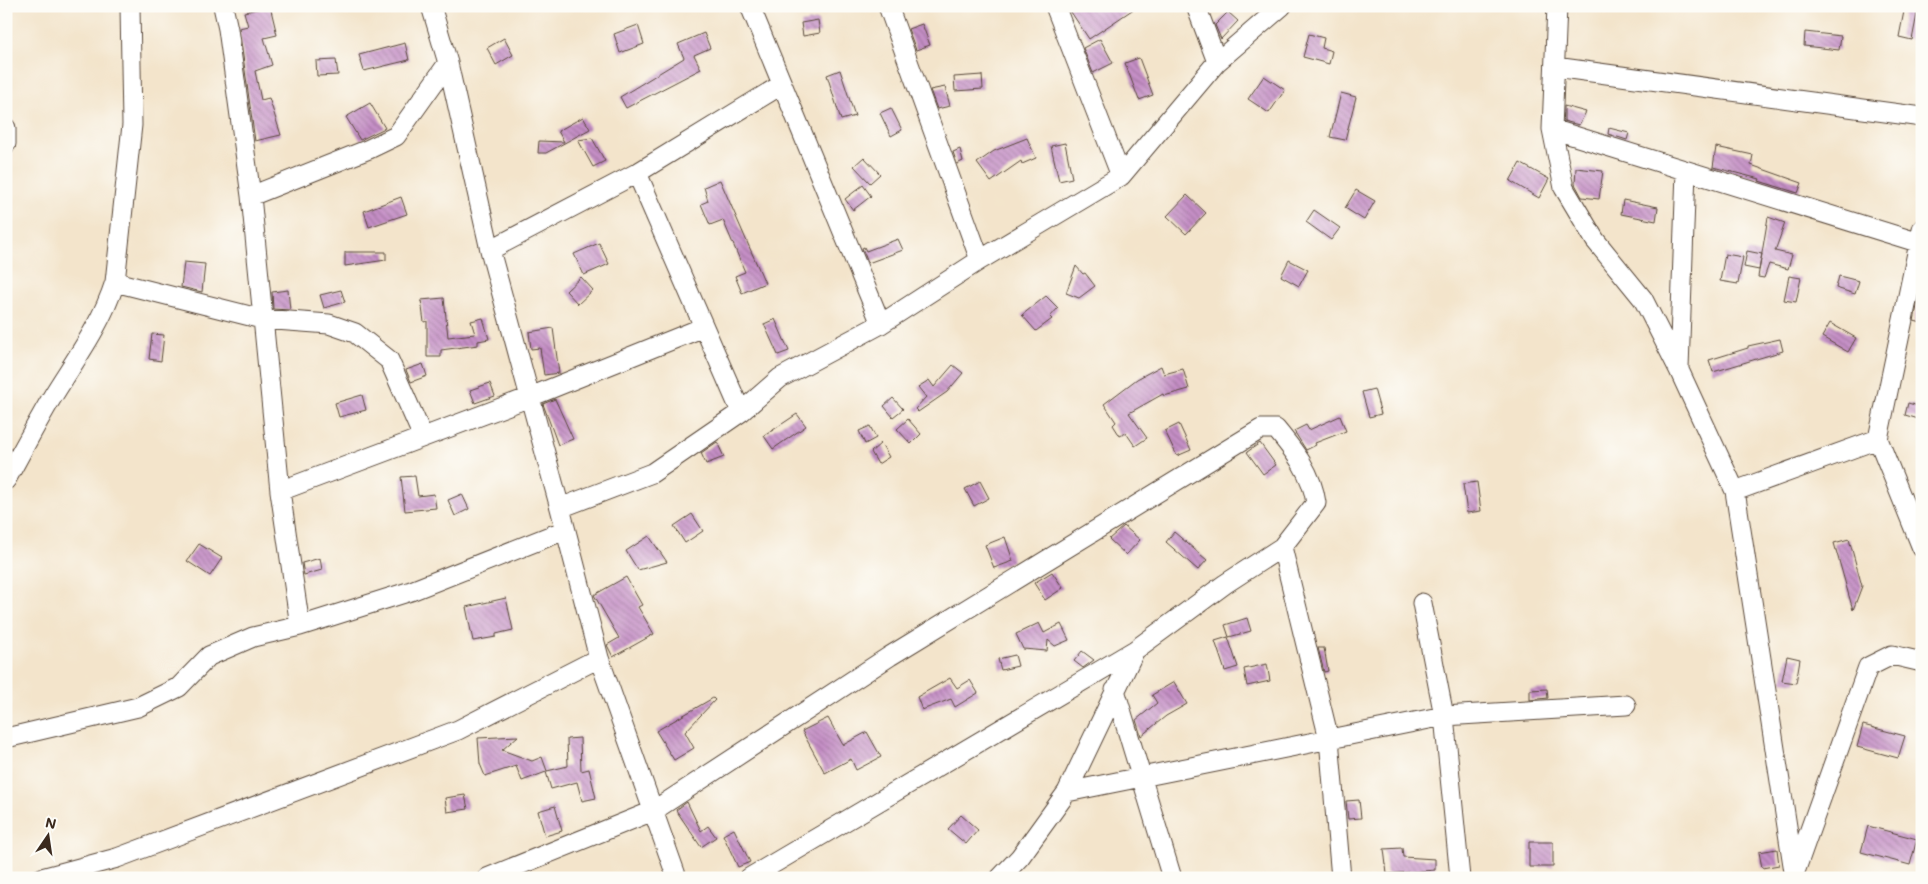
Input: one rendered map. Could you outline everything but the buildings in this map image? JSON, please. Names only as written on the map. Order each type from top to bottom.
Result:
[{"type":"street","points":[[6,480],[51,400],[90,338],[108,304],[115,282],[132,125],[130,6]]},
{"type":"street","points":[[223,6],[228,29],[251,196],[280,491],[300,626]]},
{"type":"street","points":[[432,6],[448,62],[490,250],[560,508],[598,658],[676,878]]},
{"type":"street","points":[[750,6],[881,324]]},
{"type":"street","points":[[888,6],[980,260]]},
{"type":"street","points":[[1055,6],[1121,176]]},
{"type":"street","points":[[1196,6],[1217,62]]},
{"type":"street","points":[[560,508],[652,473],[741,412],[780,378],[881,324],[980,260],[1121,176],[1217,62],[1282,6]]},
{"type":"street","points":[[1557,6],[1552,129],[1564,188],[1595,240],[1642,299],[1679,370],[1735,491],[1795,875]]},
{"type":"street","points":[[251,196],[369,150],[396,136],[448,62]]},
{"type":"street","points":[[1555,67],[1922,117]]},
{"type":"street","points":[[490,250],[637,173],[781,85]]},
{"type":"street","points":[[6,128],[6,144]]},
{"type":"street","points":[[1552,129],[1686,171],[1921,236],[1878,439],[1922,548]]},
{"type":"street","points":[[1679,370],[1686,171]]},
{"type":"street","points":[[637,173],[741,412]]},
{"type":"street","points":[[115,282],[262,319],[328,324],[355,333],[389,360],[423,437]]},
{"type":"street","points":[[280,491],[530,397],[704,327]]},
{"type":"street","points":[[487,878],[653,811],[890,656],[1261,429],[1276,428],[1298,456],[1314,486],[1316,503],[1282,547],[1226,584],[1135,650],[749,878]]},
{"type":"street","points":[[1735,491],[1878,439]]},
{"type":"street","points":[[6,738],[138,707],[179,687],[209,656],[253,637],[300,626],[410,591],[565,530]]},
{"type":"street","points":[[1282,547],[1330,739],[1341,878]]},
{"type":"street","points":[[1422,603],[1444,716],[1460,878]]},
{"type":"street","points":[[1000,878],[1020,857],[1067,792],[1097,733],[1115,690],[1135,650]]},
{"type":"street","points":[[1795,875],[1868,667],[1880,659],[1892,655],[1922,662]]},
{"type":"street","points":[[42,878],[117,858],[458,730],[598,658]]},
{"type":"street","points":[[1115,690],[1143,777],[1172,878]]},
{"type":"street","points":[[1067,792],[1444,716],[1626,705]]}]
